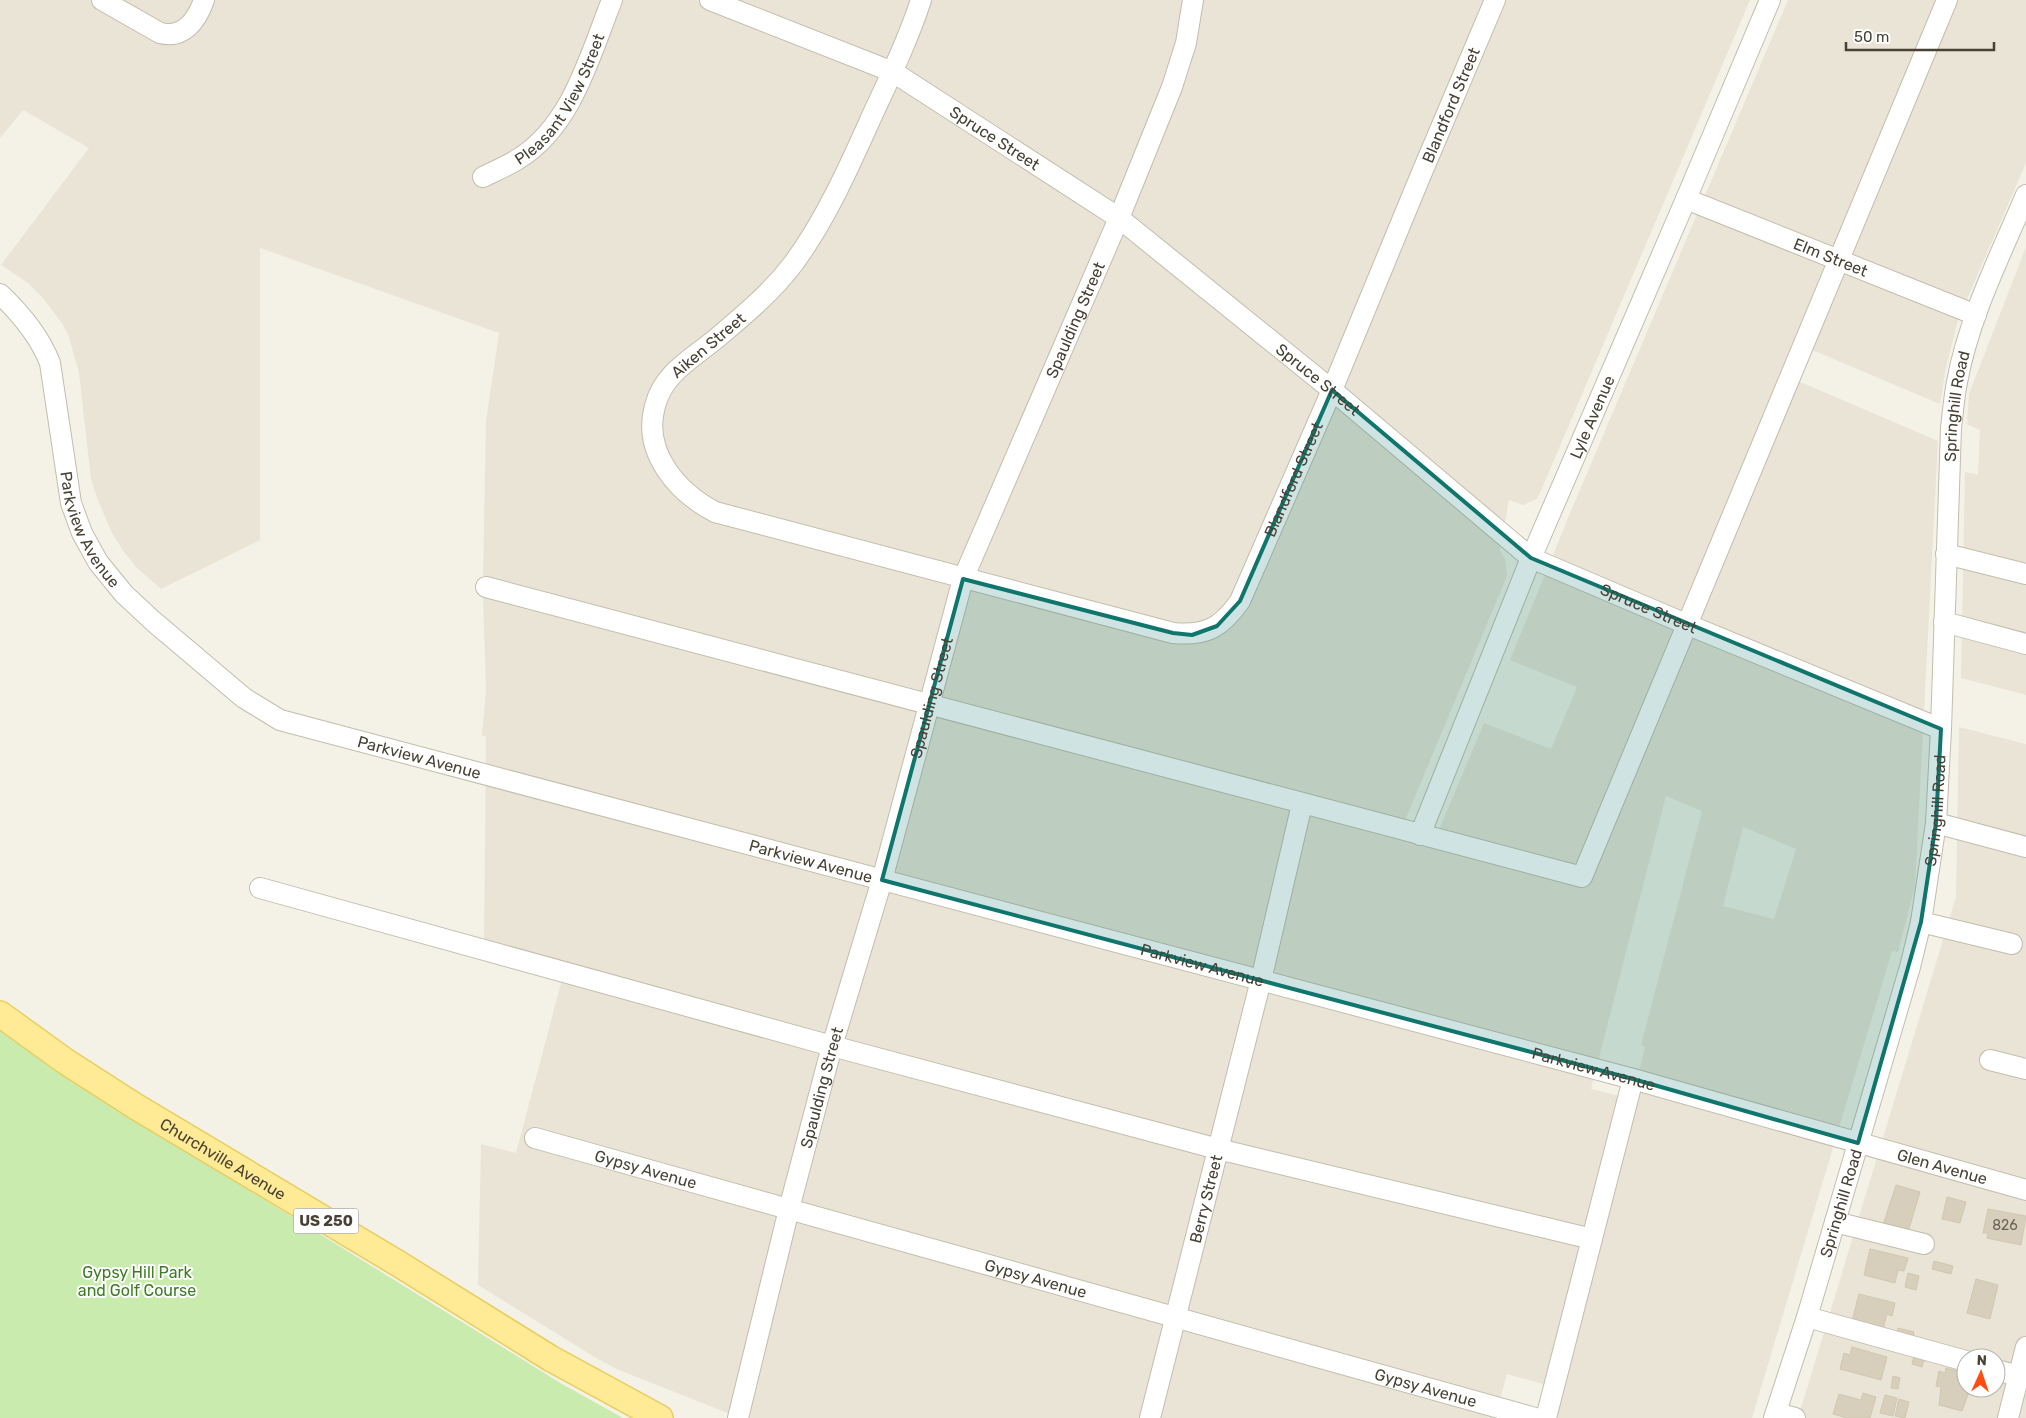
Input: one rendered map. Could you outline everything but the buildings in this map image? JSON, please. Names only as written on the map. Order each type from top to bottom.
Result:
[{"type":"main road","name":"Churchville Avenue","points":[[0,1014],[65,1061],[135,1106],[399,1264],[550,1358],[660,1418]]},
{"type":"street","points":[[102,0],[160,32],[170,34],[187,28],[192,23],[204,0]]},
{"type":"street","name":"Pleasant View Street","points":[[483,177],[528,152],[561,115],[575,92],[612,0]]},
{"type":"street","name":"Spruce Street","points":[[710,0],[893,72],[1119,218],[1332,390],[1531,558],[1941,730]]},
{"type":"street","name":"Aiken Street","points":[[922,0],[893,72],[847,170],[806,245],[782,277],[760,301],[670,376],[660,392],[655,406],[652,421],[653,436],[661,461],[674,480],[695,500],[715,512],[963,579]]},
{"type":"street","name":"Spaulding Street","points":[[738,1418],[789,1209],[832,1046],[882,880],[963,579],[1119,218],[1180,66],[1193,0]]},
{"type":"street","name":"Blandford Street","points":[[963,579],[1173,633],[1192,635],[1207,632],[1225,619],[1240,601],[1332,390],[1495,0]]},
{"type":"street","name":"Lyle Avenue","points":[[1420,835],[1531,558],[1686,200],[1770,0]]},
{"type":"street","points":[[486,588],[1582,877],[1947,0]]},
{"type":"street","name":"Springhill Road","points":[[1775,1416],[1807,1318],[1910,967],[1921,922],[1936,823],[1951,428],[1955,392],[1965,349],[1976,315],[2026,195]]},
{"type":"street","name":"Elm Street","points":[[1686,200],[1976,315]]},
{"type":"street","name":"Parkview Avenue","points":[[0,294],[13,306],[34,334],[44,348],[50,363],[70,503],[82,533],[98,562],[124,594],[153,621],[244,698],[280,720],[1633,1079],[1858,1143]]},
{"type":"street","points":[[1946,554],[2026,574]]},
{"type":"street","points":[[1944,622],[2026,644]]},
{"type":"street","name":"Berry Street","points":[[1150,1418],[1261,980],[1302,804]]},
{"type":"street","points":[[1936,823],[2026,847]]},
{"type":"street","points":[[260,888],[832,1046],[1218,1149],[1592,1239]]},
{"type":"street","points":[[1921,922],[2012,944]]},
{"type":"street","points":[[1990,1060],[2026,1069]]},
{"type":"street","points":[[1546,1418],[1633,1079]]},
{"type":"street","name":"Gypsy Avenue","points":[[536,1138],[1536,1418]]},
{"type":"street","name":"Glen Avenue","points":[[1858,1143],[2026,1190]]},
{"type":"street","points":[[1835,1222],[1924,1244]]},
{"type":"street","points":[[1807,1318],[1956,1359]]},
{"type":"street","points":[[2008,1418],[2026,1347]]},
{"type":"street","points":[[2006,1373],[2019,1376]]},
{"type":"street","points":[[1775,1416],[1796,1418]]},
{"type":"highlighted area","points":[[1332,390],[1531,558],[1941,729],[1936,823],[1921,922],[1858,1143],[1633,1079],[882,880],[963,579],[1173,633],[1192,635],[1217,626],[1240,601]]},
{"type":"shaded area","points":[[0,0],[1750,0],[1540,493],[1537,499],[1523,505],[1509,500],[1500,550],[1505,559],[1507,576],[1404,823],[483,579],[486,421],[499,333],[260,248],[260,540],[161,589],[138,569],[124,552],[112,533],[97,498],[91,479],[79,373],[69,337],[63,325],[43,298],[28,283],[1,265],[89,148],[23,110],[0,138]]},
{"type":"shaded area","points":[[1788,0],[2026,0],[2026,163],[1958,320],[1946,367],[1940,404],[1798,344],[1784,375],[1938,441],[1915,886],[1898,952],[1892,951],[1752,1418],[1552,1418],[1550,1386],[1507,1374],[1495,1418],[740,1418],[619,1370],[596,1358],[478,1285],[481,1144],[516,1153],[565,968],[484,946],[486,737],[482,735],[486,690],[483,593],[1578,869],[1438,832],[1484,723],[1551,749],[1577,687],[1510,660],[1568,518]],"holes":[[[1666,796],[1702,811],[1641,1045],[1645,1047],[1632,1099],[1591,1089]],[[1743,827],[1796,849],[1774,919],[1723,906]]]},
{"type":"shaded area","points":[[2026,247],[2026,695],[1961,678],[1965,472],[1978,475],[1980,430],[1967,424],[1969,394]]},
{"type":"shaded area","points":[[1959,727],[2026,744],[2026,1418],[1798,1418],[1956,897]]},
{"type":"green space","name":"Gypsy Hill Park and Golf Course","points":[[0,1021],[94,1094],[562,1384],[623,1418],[0,1418]]}]
